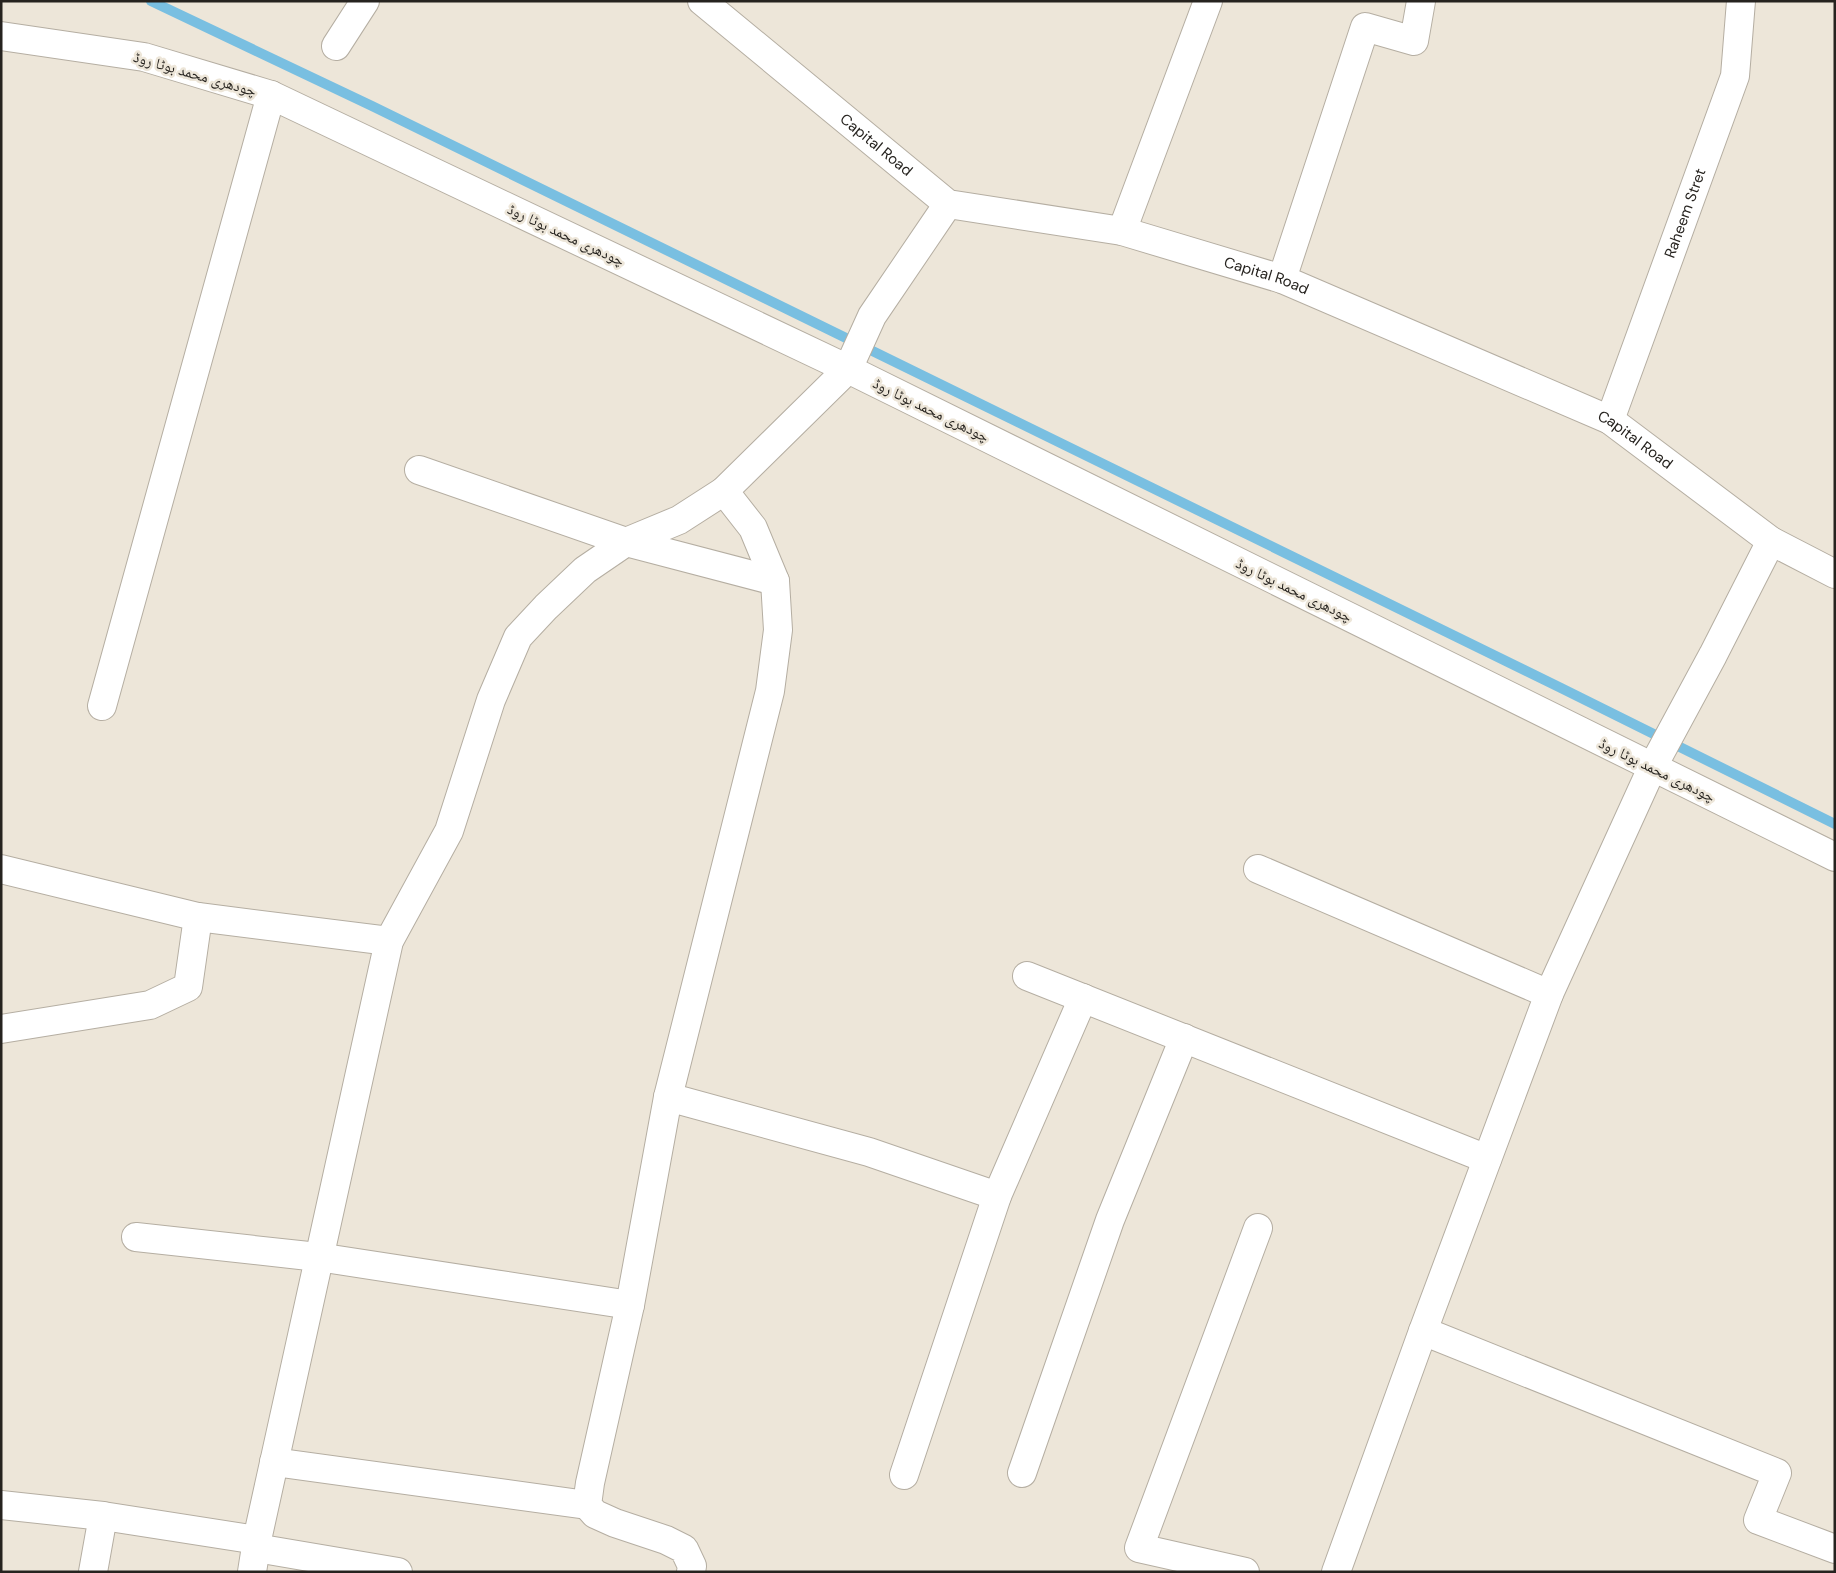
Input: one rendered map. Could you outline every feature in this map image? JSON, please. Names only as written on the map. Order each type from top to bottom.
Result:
[{"type":"street","points":[[336,46],[365,1]]},
{"type":"street","name":"Capital Road","points":[[702,1],[948,204],[1122,231],[1282,279],[1610,420],[1771,541],[1835,574]]},
{"type":"street","points":[[1122,231],[1208,1]]},
{"type":"street","points":[[1282,279],[1365,27],[1414,41],[1421,1]]},
{"type":"street","name":"Raheem Stret","points":[[1610,420],[1735,76],[1741,1]]},
{"type":"street","name":"چودھری محمد بوٹا روڈ","points":[[1,36],[144,56],[271,95],[848,369],[1835,857]]},
{"type":"street","points":[[102,706],[271,95]]},
{"type":"street","points":[[255,1553],[388,941],[449,831],[491,700],[518,637],[585,570],[626,542],[679,520],[724,491],[848,369],[872,316],[948,204]]},
{"type":"street","points":[[419,470],[626,542],[775,581]]},
{"type":"street","points":[[587,1505],[590,1483],[630,1305],[668,1097],[770,691],[778,630],[775,581],[753,528],[724,491]]},
{"type":"street","points":[[1336,1572],[1423,1331],[1549,994],[1652,768],[1713,655],[1771,541]]},
{"type":"street","points":[[1,869],[198,917],[388,941]]},
{"type":"street","points":[[1258,869],[1549,994]]},
{"type":"street","points":[[1,1029],[150,1004],[188,987],[198,917]]},
{"type":"street","points":[[1027,976],[1487,1160]]},
{"type":"street","points":[[904,1474],[997,1196],[1083,998]]},
{"type":"street","points":[[1022,1473],[1110,1220],[1184,1038]]},
{"type":"street","points":[[668,1097],[869,1152],[997,1196]]},
{"type":"street","points":[[1245,1572],[1139,1548],[1258,1228]]},
{"type":"street","points":[[136,1238],[318,1257],[630,1305]]},
{"type":"street","points":[[1423,1331],[1777,1473],[1758,1520],[1835,1549]]},
{"type":"street","points":[[274,1462],[587,1505],[594,1514],[666,1540],[684,1549],[692,1566],[691,1572]]},
{"type":"street","points":[[1,1505],[103,1516],[255,1553],[398,1572]]},
{"type":"street","points":[[93,1572],[103,1516]]},
{"type":"waterway","points":[[151,1],[372,106],[1835,824]]}]
